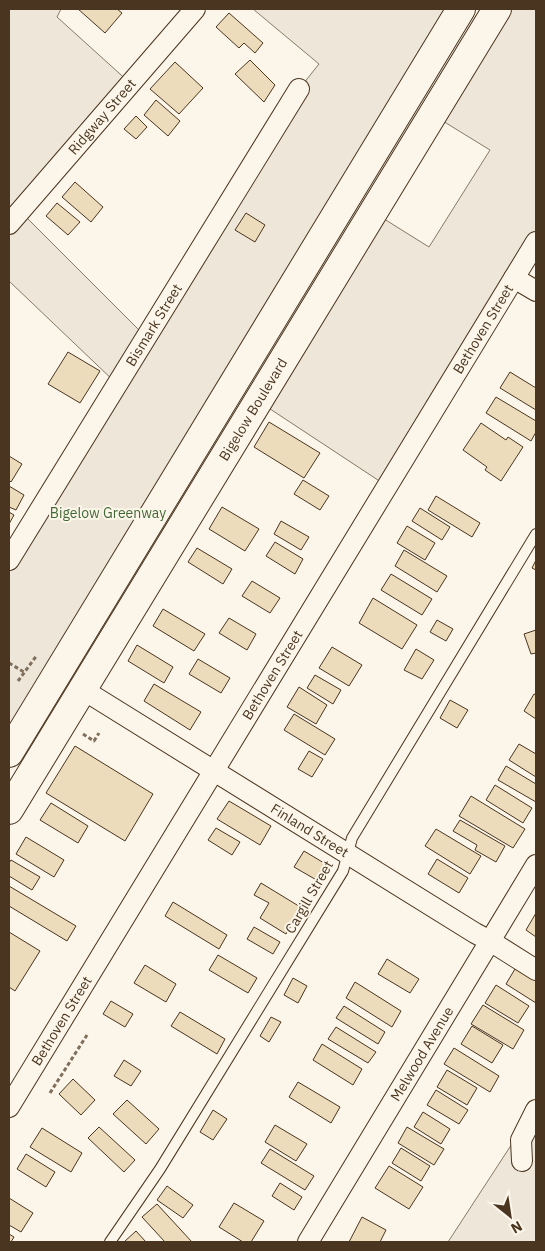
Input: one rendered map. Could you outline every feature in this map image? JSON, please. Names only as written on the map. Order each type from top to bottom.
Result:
[{"type":"main road","points":[[9,753],[461,9]]},
{"type":"main road","name":"Bigelow Boulevard","points":[[9,810],[497,9]]},
{"type":"main road","points":[[9,726],[75,644]]},
{"type":"street","name":"Ridgway Street","points":[[9,224],[195,9]]},
{"type":"street","name":"Bismark Street","points":[[9,560],[299,89]]},
{"type":"street","name":"Bethoven Street","points":[[9,1107],[536,242]]},
{"type":"street","points":[[514,278],[536,291]]},
{"type":"street","name":"Finland Street","points":[[82,689],[536,970]]},
{"type":"street","name":"Melwood Avenue","points":[[308,1242],[536,865]]},
{"type":"street","points":[[522,1162],[521,1140],[536,1110]]},
{"type":"lane","name":"Cargill Street","points":[[110,1242],[160,1169],[343,871],[352,838],[536,534]]},
{"type":"path","points":[[18,681],[36,656]]},
{"type":"path","points":[[9,663],[24,672]]},
{"type":"path","points":[[82,733],[94,741],[99,733]]},
{"type":"path","points":[[50,1093],[87,1035]]},
{"type":"green space","name":"Bigelow Greenway","points":[[9,9],[61,9],[57,17],[130,83],[20,211],[146,337],[299,89],[319,64],[253,9],[461,9],[9,753],[9,560],[117,384],[9,281]]},
{"type":"green space","points":[[497,9],[536,9],[536,242],[387,486],[258,401],[373,212],[429,247],[490,150],[433,115]]},
{"type":"green space","points":[[536,1107],[536,1242],[448,1242]]},
{"type":"building","points":[[78,9],[117,9],[122,13],[105,33]]},
{"type":"building","points":[[229,13],[263,43],[255,53],[244,43],[239,48],[216,27]]},
{"type":"building","points":[[250,60],[275,85],[264,102],[235,74]]},
{"type":"building","points":[[175,62],[203,88],[179,114],[150,89]]},
{"type":"building","points":[[156,100],[180,121],[168,136],[144,115]]},
{"type":"building","points":[[136,116],[147,127],[136,139],[124,129]]},
{"type":"building","points":[[75,182],[103,207],[91,222],[62,197]]},
{"type":"building","points":[[57,203],[80,222],[68,235],[46,216]]},
{"type":"building","points":[[246,213],[265,225],[255,242],[235,230]]},
{"type":"building","points":[[68,352],[100,371],[80,403],[48,384]]},
{"type":"building","points":[[510,372],[536,388],[536,410],[500,388]]},
{"type":"building","points":[[496,397],[536,421],[536,432],[531,441],[486,413]]},
{"type":"building","points":[[269,422],[320,453],[304,478],[254,447]]},
{"type":"building","points":[[481,423],[506,440],[508,437],[523,447],[501,481],[485,470],[487,467],[463,450]]},
{"type":"building","points":[[9,456],[22,464],[11,482],[9,480]]},
{"type":"building","points":[[303,480],[329,496],[320,510],[294,494]]},
{"type":"building","points":[[9,486],[24,495],[16,510],[9,507]]},
{"type":"building","points":[[436,496],[480,523],[472,537],[428,510]]},
{"type":"building","points":[[222,507],[259,529],[245,551],[209,529]]},
{"type":"building","points":[[420,508],[450,527],[442,540],[412,521]]},
{"type":"building","points":[[9,512],[14,515],[9,524]]},
{"type":"building","points":[[281,521],[309,537],[301,550],[274,534]]},
{"type":"building","points":[[407,526],[435,543],[425,560],[397,543]]},
{"type":"building","points":[[275,542],[303,559],[295,574],[266,556]]},
{"type":"building","points":[[197,548],[232,569],[223,584],[188,562]]},
{"type":"building","points":[[404,550],[447,576],[437,592],[395,566]]},
{"type":"building","points":[[536,560],[536,570],[532,568]]},
{"type":"building","points":[[391,574],[432,599],[422,615],[381,590]]},
{"type":"building","points":[[252,581],[280,598],[270,613],[242,596]]},
{"type":"building","points":[[373,598],[417,625],[402,649],[359,623]]},
{"type":"building","points":[[163,609],[205,634],[194,651],[153,626]]},
{"type":"building","points":[[229,618],[256,634],[247,650],[219,633]]},
{"type":"building","points":[[437,620],[453,629],[446,641],[430,632]]},
{"type":"building","points":[[536,630],[536,653],[531,654],[524,634]]},
{"type":"building","points":[[137,645],[173,667],[164,683],[128,661]]},
{"type":"building","points":[[332,647],[362,665],[349,686],[319,668]]},
{"type":"building","points":[[416,649],[434,660],[422,679],[404,670]]},
{"type":"building","points":[[198,659],[230,678],[221,693],[189,674]]},
{"type":"building","points":[[315,675],[341,690],[333,704],[307,688]]},
{"type":"building","points":[[154,684],[201,712],[190,730],[144,701]]},
{"type":"building","points":[[299,687],[327,705],[316,724],[287,707]]},
{"type":"building","points":[[534,694],[536,695],[536,719],[524,711]]},
{"type":"building","points":[[450,700],[468,710],[457,728],[440,718]]},
{"type":"building","points":[[294,714],[335,739],[325,755],[284,730]]},
{"type":"building","points":[[519,744],[536,754],[536,777],[509,760]]},
{"type":"building","points":[[75,746],[153,794],[125,841],[46,793]]},
{"type":"building","points":[[309,751],[323,759],[312,777],[298,769]]},
{"type":"building","points":[[506,766],[536,784],[536,802],[498,780]]},
{"type":"building","points":[[495,785],[532,808],[523,823],[486,800]]},
{"type":"building","points":[[471,796],[525,829],[513,848],[459,816]]},
{"type":"building","points":[[229,801],[271,826],[260,845],[217,819]]},
{"type":"building","points":[[51,803],[88,826],[78,843],[40,820]]},
{"type":"building","points":[[460,820],[505,846],[496,862],[475,850],[477,845],[453,831]]},
{"type":"building","points":[[216,828],[240,842],[232,855],[208,840]]},
{"type":"building","points":[[436,829],[481,856],[470,874],[425,846]]},
{"type":"building","points":[[26,837],[64,860],[54,877],[16,854]]},
{"type":"building","points":[[304,851],[329,866],[320,882],[294,867]]},
{"type":"building","points":[[437,859],[468,878],[459,893],[428,874]]},
{"type":"building","points":[[11,860],[40,877],[32,890],[9,876],[9,863]]},
{"type":"building","points":[[261,883],[302,908],[286,934],[260,918],[269,903],[254,895]]},
{"type":"building","points":[[9,886],[76,926],[67,941],[9,906]]},
{"type":"building","points":[[173,902],[227,935],[219,949],[165,916]]},
{"type":"building","points":[[536,913],[536,937],[526,930]]},
{"type":"building","points":[[254,927],[280,942],[273,954],[247,939]]},
{"type":"building","points":[[9,932],[40,951],[15,991],[9,987]]},
{"type":"building","points":[[218,955],[257,978],[248,993],[209,970]]},
{"type":"building","points":[[387,959],[419,979],[410,993],[378,974]]},
{"type":"building","points":[[145,965],[176,984],[166,1002],[134,983]]},
{"type":"building","points":[[515,969],[536,981],[536,1003],[506,984]]},
{"type":"building","points":[[293,978],[307,986],[298,1003],[284,995]]},
{"type":"building","points":[[355,982],[401,1011],[392,1027],[346,998]]},
{"type":"building","points":[[496,985],[529,1006],[518,1023],[485,1003]]},
{"type":"building","points":[[111,1001],[133,1014],[125,1027],[103,1014]]},
{"type":"building","points":[[483,1005],[524,1030],[513,1049],[471,1024]]},
{"type":"building","points":[[344,1006],[385,1032],[378,1044],[336,1018]]},
{"type":"building","points":[[180,1012],[225,1039],[217,1054],[171,1026]]},
{"type":"building","points":[[271,1017],[281,1022],[269,1042],[260,1036]]},
{"type":"building","points":[[472,1026],[503,1045],[492,1063],[461,1044]]},
{"type":"building","points":[[336,1027],[376,1052],[368,1063],[328,1039]]},
{"type":"building","points":[[322,1044],[362,1069],[353,1085],[313,1060]]},
{"type":"building","points":[[454,1048],[499,1076],[490,1092],[444,1064]]},
{"type":"building","points":[[124,1060],[141,1071],[131,1086],[114,1076]]},
{"type":"building","points":[[447,1070],[477,1088],[467,1105],[437,1087]]},
{"type":"building","points":[[73,1079],[95,1100],[81,1115],[59,1094]]},
{"type":"building","points":[[298,1082],[340,1107],[331,1123],[289,1097]]},
{"type":"building","points":[[436,1090],[468,1110],[459,1124],[427,1105]]},
{"type":"building","points":[[127,1100],[159,1129],[146,1144],[113,1114]]},
{"type":"building","points":[[213,1110],[227,1119],[213,1140],[200,1132]]},
{"type":"building","points":[[423,1112],[450,1129],[441,1144],[414,1127]]},
{"type":"building","points":[[275,1125],[307,1144],[296,1161],[265,1142]]},
{"type":"building","points":[[99,1127],[135,1160],[124,1172],[88,1138]]},
{"type":"building","points":[[407,1127],[444,1149],[434,1165],[398,1143]]},
{"type":"building","points":[[42,1128],[82,1153],[71,1172],[30,1147]]},
{"type":"building","points":[[401,1148],[430,1166],[421,1181],[392,1163]]},
{"type":"building","points":[[270,1149],[314,1176],[305,1190],[261,1163]]},
{"type":"building","points":[[26,1154],[55,1172],[46,1187],[17,1169]]},
{"type":"building","points":[[389,1166],[423,1187],[409,1209],[375,1188]]},
{"type":"building","points":[[280,1183],[302,1197],[294,1210],[272,1196]]},
{"type":"building","points":[[167,1186],[193,1205],[183,1218],[157,1200]]},
{"type":"building","points":[[9,1198],[33,1213],[21,1232],[9,1225]]},
{"type":"building","points":[[234,1203],[264,1221],[251,1242],[243,1242],[219,1227]]},
{"type":"building","points":[[157,1204],[192,1242],[165,1242],[142,1217]]},
{"type":"building","points":[[362,1217],[386,1230],[380,1242],[349,1242]]},
{"type":"building","points":[[136,1231],[146,1242],[124,1242]]},
{"type":"building","points":[[9,1234],[14,1237],[11,1242],[9,1242]]}]
